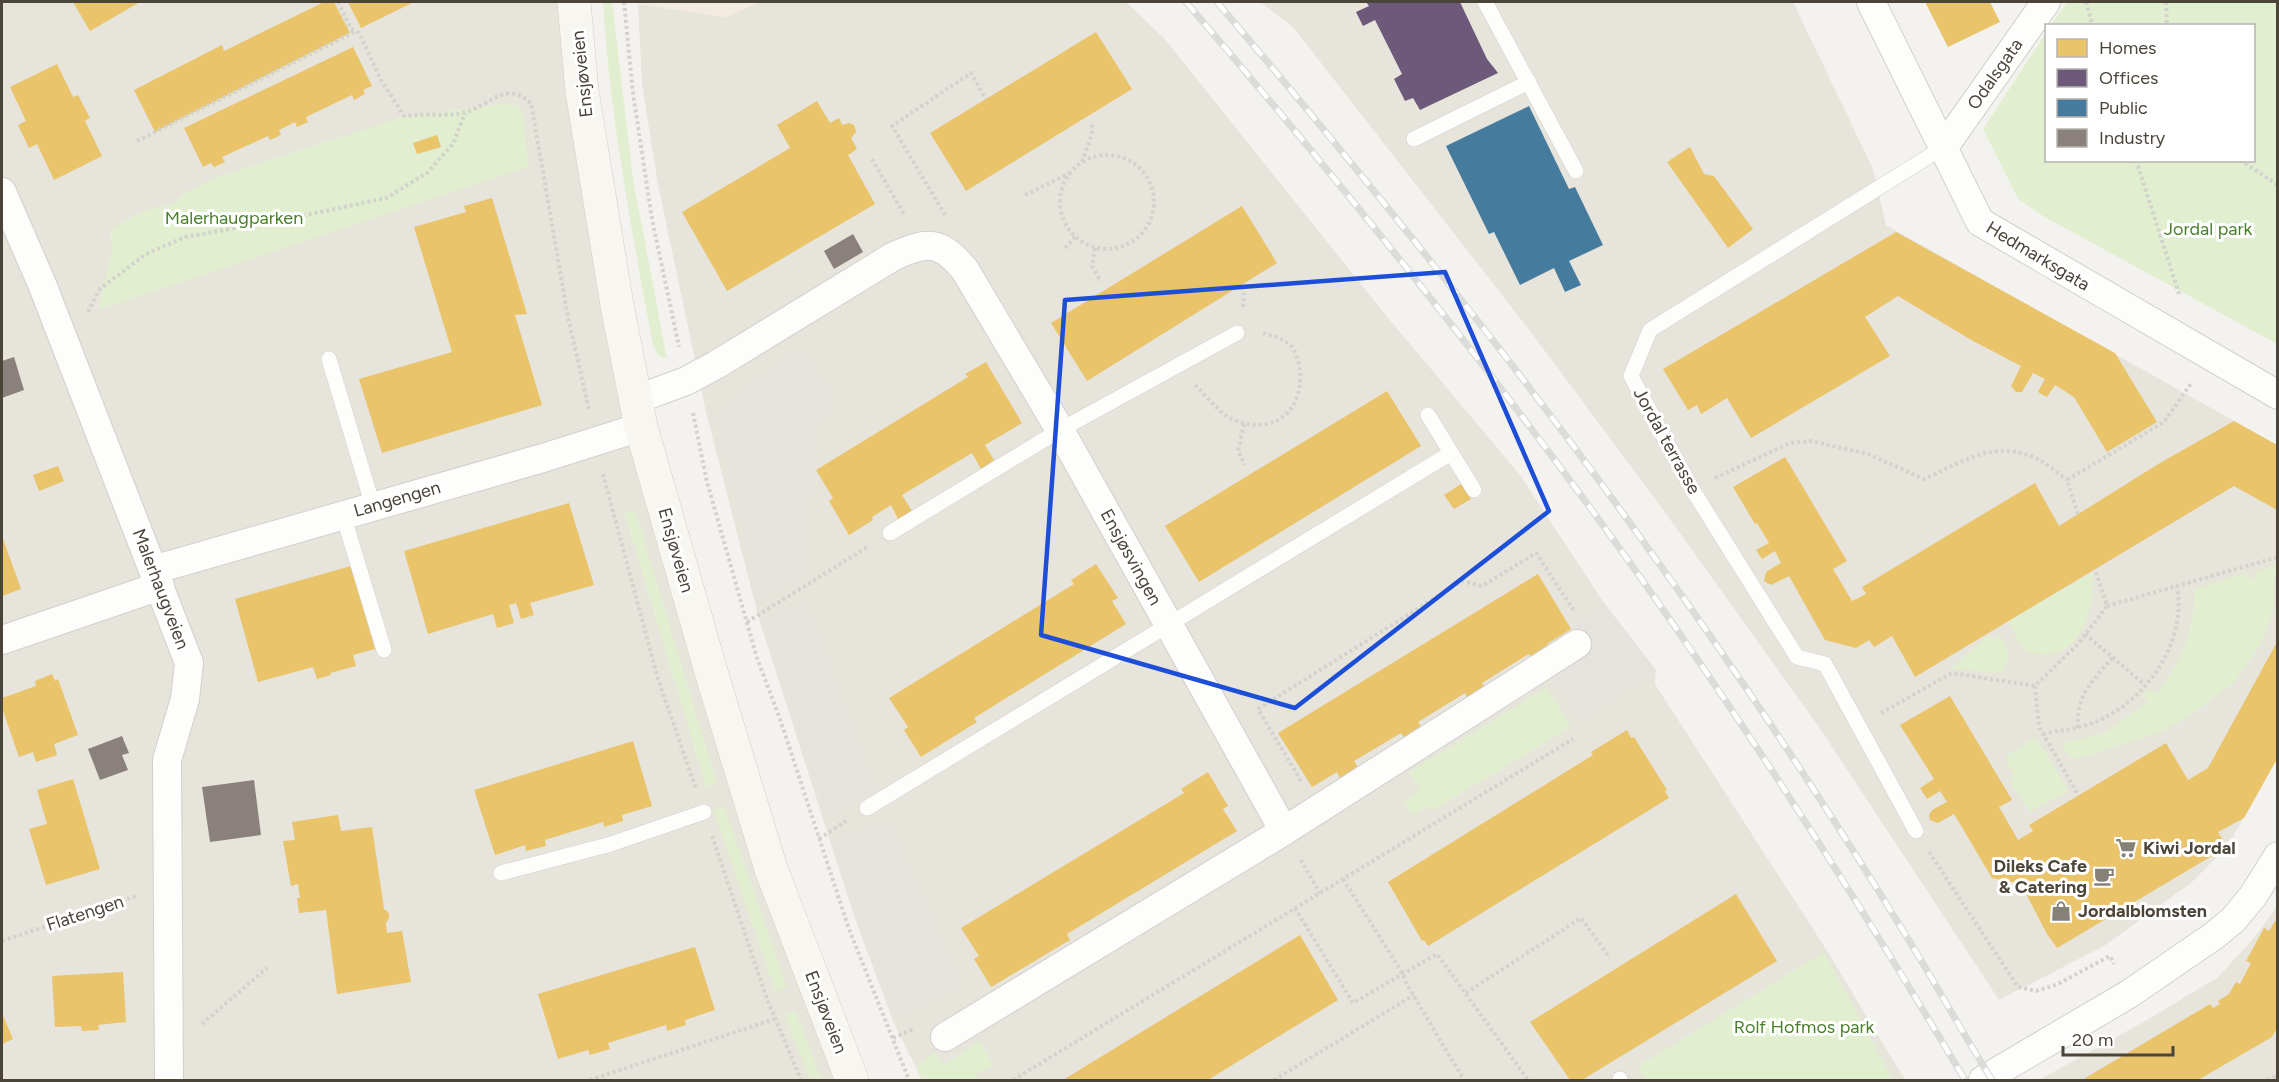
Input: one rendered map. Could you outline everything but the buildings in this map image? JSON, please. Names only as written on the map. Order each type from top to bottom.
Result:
[{"type":"main road","name":"Ensjøveien","points":[[574,2],[582,91],[605,240],[638,413],[712,675],[771,869],[852,1080]]},
{"type":"street","name":"Hedmarksgata","points":[[1871,2],[1980,222],[2277,395]]},
{"type":"street","name":"Odalsgata","points":[[1944,147],[2046,2]]},
{"type":"street","name":"Malerhaugveien","points":[[2,192],[42,284],[189,663],[185,699],[167,760],[169,1070]]},
{"type":"street","name":"Ensjøsvingen","points":[[916,247],[926,245],[941,247],[960,264],[1060,430],[1284,831]]},
{"type":"street","points":[[638,413],[686,381],[717,365],[894,256],[916,247]]},
{"type":"street","name":"Langengen","points":[[2,640],[156,578],[373,506],[638,413]]},
{"type":"street","points":[[945,1037],[1284,831],[1577,644]]},
{"type":"street","points":[[1983,1080],[2130,994],[2215,935],[2233,920],[2253,896],[2277,856]]},
{"type":"lane","points":[[1485,2],[1576,171]]},
{"type":"lane","points":[[1414,139],[1528,82]]},
{"type":"lane","name":"Jordal terrasse","points":[[1916,831],[1857,727],[1825,664],[1797,657],[1692,489],[1631,376],[1650,330],[1944,147]]},
{"type":"lane","points":[[890,533],[1060,430],[1237,333]]},
{"type":"lane","points":[[329,359],[373,506]]},
{"type":"lane","points":[[1428,415],[1474,490]]},
{"type":"lane","points":[[867,808],[1451,453]]},
{"type":"lane","points":[[343,515],[384,650]]},
{"type":"lane","points":[[501,873],[611,844],[704,812]]},
{"type":"path","points":[[338,2],[354,32],[359,33],[381,80],[404,116],[465,113],[499,94],[524,96],[531,103],[568,317],[590,417]]},
{"type":"path","points":[[624,2],[633,93],[652,219],[679,351]]},
{"type":"path","points":[[2086,2],[2092,24]]},
{"type":"path","points":[[2166,2],[2167,24]]},
{"type":"path","points":[[137,141],[354,32]]},
{"type":"path","points":[[946,216],[891,126],[971,73],[986,99]]},
{"type":"path","points":[[86,316],[100,289],[146,254],[185,237],[386,198],[427,173],[453,144],[465,113]]},
{"type":"path","points":[[1082,162],[1092,134],[1092,123]]},
{"type":"path","points":[[1025,195],[1071,172],[1082,162],[1104,156],[1127,159],[1140,168],[1149,180],[1154,195],[1154,210],[1149,225],[1139,237],[1126,245],[1110,249],[1095,248],[1080,241],[1062,216],[1060,201],[1063,185],[1071,172]]},
{"type":"path","points":[[872,159],[908,222],[916,247]]},
{"type":"path","points":[[2137,162],[2179,294]]},
{"type":"path","points":[[2243,162],[2277,185]]},
{"type":"path","points":[[1065,248],[1076,236]]},
{"type":"path","points":[[1095,248],[1092,266],[1101,282]]},
{"type":"path","points":[[1193,384],[1226,416],[1244,424],[1268,425],[1283,418],[1291,410],[1298,397],[1301,379],[1299,364],[1293,348],[1282,339],[1264,333],[1237,333]]},
{"type":"path","points":[[2067,480],[2164,422],[2209,357]]},
{"type":"path","points":[[692,409],[707,482],[757,658],[780,718],[849,929],[909,1080]]},
{"type":"path","points":[[1244,424],[1238,451],[1245,465]]},
{"type":"path","points":[[1692,489],[1790,443],[1811,441],[1868,454],[1924,479],[1986,452],[2013,450],[2042,461],[2067,480],[2078,514]]},
{"type":"path","points":[[602,469],[610,503]]},
{"type":"path","points":[[747,622],[890,533]]},
{"type":"path","points":[[1318,809],[1258,709],[1462,581],[1482,586],[1536,553],[1574,612]]},
{"type":"path","points":[[2077,793],[2039,727],[2036,686],[2085,634],[2107,606],[2277,557]]},
{"type":"path","points":[[2095,569],[2107,606]]},
{"type":"path","points":[[2043,734],[2078,728],[2101,720],[2122,708],[2145,685],[2161,664],[2175,634],[2181,603],[2177,586]]},
{"type":"path","points":[[2085,634],[2145,685]]},
{"type":"path","points":[[2078,728],[2078,705],[2084,691],[2113,657]]},
{"type":"path","points":[[1857,727],[1952,673],[2036,686]]},
{"type":"path","points":[[1013,1080],[1573,738]]},
{"type":"path","points":[[1916,831],[2018,987],[2036,991],[2055,985],[2110,956],[2130,994]]},
{"type":"path","points":[[1343,879],[1403,974],[1413,996],[1464,1080]]},
{"type":"path","name":"Flatengen","points":[[2,941],[168,886]]},
{"type":"path","points":[[1295,908],[1353,1003],[1437,954],[1528,1080]]},
{"type":"path","points":[[1466,993],[1581,918],[1610,957]]},
{"type":"path","points":[[169,1070],[208,1018],[267,968]]},
{"type":"path","points":[[1274,1080],[1413,996]]},
{"type":"path","points":[[590,1080],[775,1018]]},
{"type":"path","points":[[2267,1080],[2277,1076]]},
{"type":"highlighted area","points":[[1445,272],[1549,511],[1295,708],[1041,635],[1065,300]]},
{"type":"shaded area","points":[[2,2],[571,2],[635,400],[852,1080],[2,1080]]},
{"type":"shaded area","points":[[638,2],[760,2],[726,17],[638,4]]},
{"type":"shaded area","points":[[760,2],[1126,2],[1164,38],[1389,319],[1520,475],[1604,603],[1656,670],[1655,684],[1826,949],[1905,1080],[922,1080],[893,1021],[853,913],[759,619],[706,412],[658,185],[642,84],[638,4],[726,17]]},
{"type":"shaded area","points":[[1260,2],[1793,2],[1873,169],[1886,225],[2277,445],[2277,759],[2227,847],[2191,883],[2104,946],[1999,1000],[1819,727],[1656,500],[1530,331],[1293,27]]},
{"type":"shaded area","points":[[801,348],[834,402],[811,429],[807,572],[761,597],[717,414]]},
{"type":"shaded area","points":[[1604,603],[1656,670],[1581,719],[1553,675],[1590,647],[1576,625]]},
{"type":"shaded area","points":[[805,604],[875,790],[827,818],[764,621]]},
{"type":"shaded area","points":[[888,823],[960,984],[897,1015],[832,843]]},
{"type":"shaded area","points":[[2277,907],[2277,1080],[2039,1080],[2147,1020],[2218,977],[2253,939]]},
{"type":"green space","points":[[603,2],[612,2],[633,179],[667,359],[658,355],[653,346],[637,260],[616,132]]},
{"type":"green space","name":"Jordal park","points":[[2067,2],[2277,2],[2277,344],[2043,216],[2018,199],[1983,129],[2045,35],[2045,162],[2255,162],[2255,24],[2052,24]]},
{"type":"green space","name":"Malerhaugparken","points":[[509,103],[519,106],[523,114],[529,167],[98,310],[112,249],[110,230],[139,213],[171,205],[187,192],[212,179],[402,117]]},
{"type":"green space","points":[[635,510],[717,784],[706,788],[624,512]]},
{"type":"green space","points":[[2277,565],[2277,575],[2274,579],[2274,607],[2270,621],[2260,645],[2234,683],[2188,717],[2161,732],[2081,758],[2070,758],[2061,743],[2102,734],[2148,702],[2142,695],[2149,689],[2157,693],[2180,657],[2185,644],[2192,618],[2194,589],[2246,573],[2255,579],[2256,572]]},
{"type":"green space","points":[[2093,572],[2089,612],[2078,637],[2069,647],[2057,653],[2043,655],[2025,650],[2008,621]]},
{"type":"green space","points":[[1989,634],[1993,639],[2000,634],[2009,656],[2003,672],[1951,668]]},
{"type":"green space","points":[[1547,687],[1571,727],[1432,811],[1428,806],[1412,816],[1403,801],[1420,790],[1409,772]]},
{"type":"green space","points":[[2036,737],[2069,791],[2030,812],[2009,780],[2014,776],[2005,757]]},
{"type":"green space","points":[[724,806],[787,987],[775,991],[713,810]]},
{"type":"green space","name":"Rolf Hofmos park","points":[[1824,952],[1893,1080],[1644,1080],[1638,1066]]},
{"type":"green space","points":[[795,1011],[822,1080],[810,1080],[784,1015]]},
{"type":"green space","points":[[980,1041],[993,1065],[976,1075],[979,1080],[922,1080],[916,1066],[935,1052],[944,1065]]},
{"type":"railway","points":[[1186,2],[1418,283],[1585,500],[1724,698],[1807,824],[1965,1080]]},
{"type":"railway","points":[[1217,2],[1442,275],[1550,415],[1655,558],[1722,652],[1849,844],[1992,1080]]},
{"type":"place","name":"Kiwi Jordal","points":[[2126,848]]},
{"type":"place","name":"Dileks Cafe & Catering","points":[[2104,876]]},
{"type":"place","name":"Jordalblomsten","points":[[2061,911]]}]
